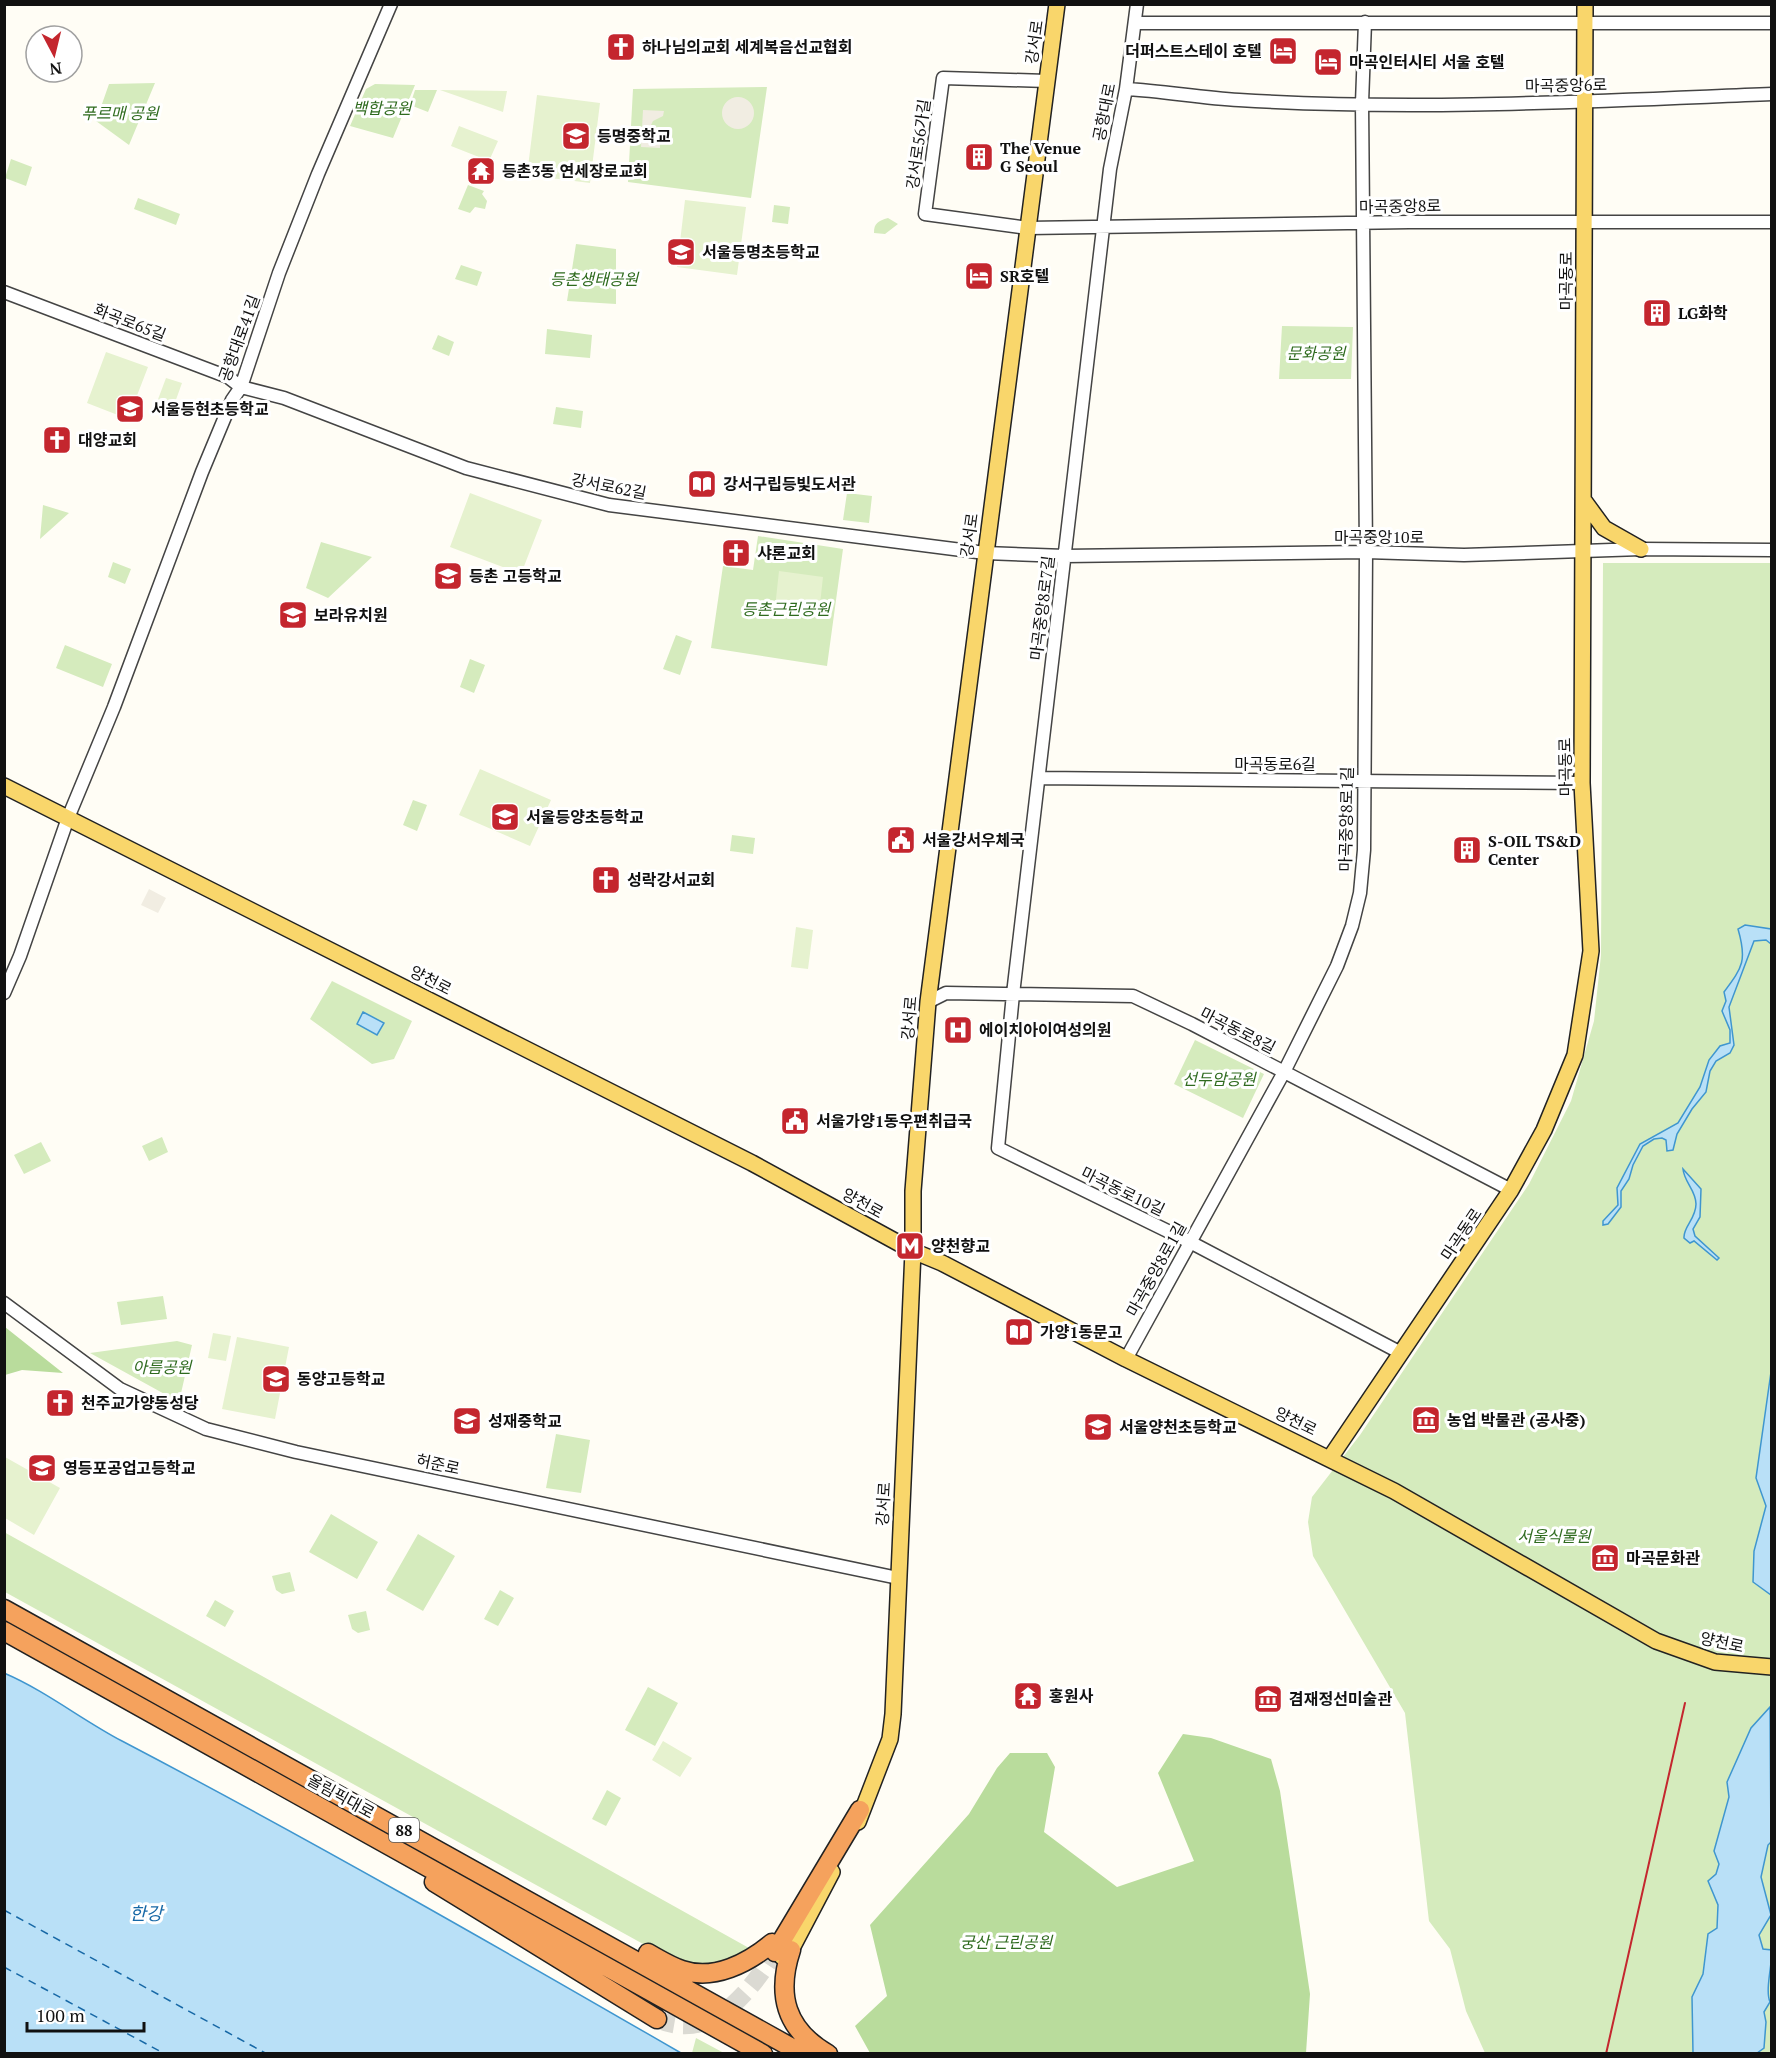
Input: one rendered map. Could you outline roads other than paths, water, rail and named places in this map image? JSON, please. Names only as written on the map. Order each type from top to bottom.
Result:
[{"type":"highway","name":"올림픽대로","points":[[4,1609],[803,2054]]},
{"type":"highway","name":"올림픽대로","points":[[4,1631],[763,2054]]},
{"type":"highway","points":[[828,2054],[805,2037],[791,2017],[783,1987],[780,1949],[860,1810]]},
{"type":"highway","points":[[389,1845],[437,1884],[657,2019]]},
{"type":"highway","points":[[586,1932],[625,1942],[683,1970],[700,1972],[721,1971],[780,1949]]},
{"type":"main road","name":"강서로","points":[[860,1810],[878,1774],[890,1739],[913,1251],[913,1191],[928,1002],[1057,5]]},
{"type":"main road","name":"마곡동로","points":[[1330,1458],[1511,1190],[1544,1130],[1575,1055],[1577,1044],[1591,951],[1582,783],[1585,502],[1585,9]]},
{"type":"main road","points":[[1585,502],[1604,528],[1641,549]]},
{"type":"main road","name":"양천로","points":[[4,786],[752,1162],[913,1251],[942,1263],[1126,1359],[1330,1458],[1404,1497],[1656,1641],[1715,1662],[1772,1667]]},
{"type":"street","name":"공항대로41길","points":[[4,993],[68,818],[114,707],[205,465],[232,400],[241,387],[279,273],[318,174],[392,4]]},
{"type":"street","name":"공항대로","points":[[1105,226],[1110,169],[1126,89],[1137,4]]},
{"type":"street","points":[[1135,23],[1365,22],[1585,9],[1772,23]]},
{"type":"street","points":[[1363,222],[1362,103],[1365,22]]},
{"type":"street","name":"강서로56가길","points":[[1028,228],[925,214],[943,78],[1047,81]]},
{"type":"street","name":"마곡중앙6로","points":[[1126,89],[1239,100],[1362,103],[1586,102],[1772,94]]},
{"type":"street","name":"마곡중앙8로","points":[[1028,228],[1363,222],[1772,222]]},
{"type":"street","name":"마곡중앙8로1길","points":[[1126,1359],[1284,1072],[1337,966],[1352,926],[1360,892],[1364,850],[1366,552],[1363,222]]},
{"type":"street","name":"마곡중앙8로7길","points":[[1013,994],[1105,226]]},
{"type":"street","name":"화곡로65길","points":[[4,292],[228,377],[241,387]]},
{"type":"street","name":"강서로62길","points":[[241,387],[284,398],[466,468],[609,506],[985,553]]},
{"type":"street","name":"마곡중앙10로","points":[[985,553],[1065,556],[1366,552],[1464,555],[1641,549],[1772,550]]},
{"type":"street","name":"마곡동로6길","points":[[1039,778],[1582,783]]},
{"type":"street","name":"마곡동로8길","points":[[928,1002],[946,993],[1133,996],[1511,1190]]},
{"type":"street","name":"마곡동로10길","points":[[1013,994],[998,1148],[1190,1242],[1401,1353]]},
{"type":"street","name":"허준로","points":[[4,1303],[120,1389],[206,1429],[296,1452],[898,1578]]},
{"type":"water","points":[[1745,925],[1771,929],[1771,944],[1766,940],[1754,941],[1729,1007],[1734,1045],[1730,1053],[1716,1061],[1710,1071],[1706,1092],[1692,1109],[1677,1134],[1673,1150],[1667,1151],[1666,1140],[1662,1138],[1654,1139],[1643,1146],[1629,1179],[1621,1191],[1621,1207],[1608,1224],[1603,1225],[1603,1221],[1618,1205],[1617,1188],[1640,1144],[1678,1123],[1700,1087],[1709,1060],[1720,1046],[1730,1043],[1730,1030],[1722,1011],[1726,1001],[1724,992],[1742,963],[1743,956],[1738,929]]},
{"type":"water","points":[[363,1012],[384,1023],[377,1035],[357,1024]]},
{"type":"water","points":[[1683,1169],[1701,1189],[1700,1217],[1693,1229],[1695,1236],[1719,1258],[1717,1260],[1694,1241],[1690,1243],[1684,1238],[1696,1204]]},
{"type":"water","points":[[1771,1372],[1771,1595],[1753,1582],[1754,1551],[1766,1506],[1756,1478]]},
{"type":"water","name":"한강","points":[[4,1673],[35,1688],[107,1733],[403,1894],[681,2053],[5,2053]]},
{"type":"water","points":[[1770,1707],[1771,1842],[1768,1845],[1761,1877],[1771,1915],[1759,1935],[1763,1949],[1772,1950],[1768,1984],[1770,2002],[1764,2012],[1766,2022],[1764,2048],[1757,2053],[1693,2053],[1692,1997],[1703,1974],[1708,1934],[1717,1928],[1718,1905],[1708,1881],[1716,1874],[1719,1864],[1714,1851],[1729,1797],[1727,1782],[1751,1728]]},
{"type":"tunnel","points":[[657,2019],[677,2025],[695,2024],[711,2019],[740,1998],[775,1952]]},
{"type":"railway","points":[[1606,2054],[1685,1703]]},
{"type":"place","name":"하나님의교회 세계복음선교협회","points":[[621,47]]},
{"type":"place","name":"더퍼스트스테이 호텔","points":[[1283,51]]},
{"type":"place","name":"마곡인터시티 서울 호텔","points":[[1328,62]]},
{"type":"place","name":"등명중학교","points":[[576,136]]},
{"type":"place","name":"The Venue G Seoul","points":[[979,157]]},
{"type":"place","name":"등촌3동 연세장로교회","points":[[481,171]]},
{"type":"place","name":"서울등명초등학교","points":[[681,252]]},
{"type":"place","name":"SR호텔","points":[[979,276]]},
{"type":"place","name":"LG화학","points":[[1657,313]]},
{"type":"place","name":"서울등현초등학교","points":[[130,409]]},
{"type":"place","name":"대양교회","points":[[57,440]]},
{"type":"place","name":"강서구립등빛도서관","points":[[702,484]]},
{"type":"place","name":"샤론교회","points":[[736,553]]},
{"type":"place","name":"등촌 고등학교","points":[[448,576]]},
{"type":"place","name":"보라유치원","points":[[293,615]]},
{"type":"place","name":"서울등양초등학교","points":[[505,817]]},
{"type":"place","name":"서울강서우체국","points":[[901,840]]},
{"type":"place","name":"S-OIL TS&D Center","points":[[1467,850]]},
{"type":"place","name":"성락강서교회","points":[[606,880]]},
{"type":"place","name":"에이치아이여성의원","points":[[958,1030]]},
{"type":"place","name":"서울가양1동우편취급국","points":[[795,1121]]},
{"type":"place","name":"양천향교","points":[[910,1246]]},
{"type":"place","name":"가양1동문고","points":[[1019,1332]]},
{"type":"place","name":"동양고등학교","points":[[276,1379]]},
{"type":"place","name":"천주교가양동성당","points":[[60,1403]]},
{"type":"place","name":"농업 박물관 (공사중)","points":[[1426,1420]]},
{"type":"place","name":"성재중학교","points":[[467,1421]]},
{"type":"place","name":"서울양천초등학교","points":[[1098,1427]]},
{"type":"place","name":"영등포공업고등학교","points":[[42,1468]]},
{"type":"place","name":"마곡문화관","points":[[1605,1558]]},
{"type":"place","name":"홍원사","points":[[1028,1696]]},
{"type":"place","name":"겸재정선미술관","points":[[1268,1699]]},
{"type":"park label","name":"백합공원","points":[[382,108]]},
{"type":"park label","name":"푸르매 공원","points":[[120,113]]},
{"type":"park label","name":"등촌생태공원","points":[[594,279]]},
{"type":"park label","name":"문화공원","points":[[1316,353]]},
{"type":"park label","name":"등촌근린공원","points":[[786,609]]},
{"type":"park label","name":"선두암공원","points":[[1219,1079]]},
{"type":"park label","name":"아름공원","points":[[162,1367]]},
{"type":"park label","name":"서울식물원","points":[[1554,1536]]},
{"type":"park label","name":"궁산 근린공원","points":[[1006,1942]]}]
